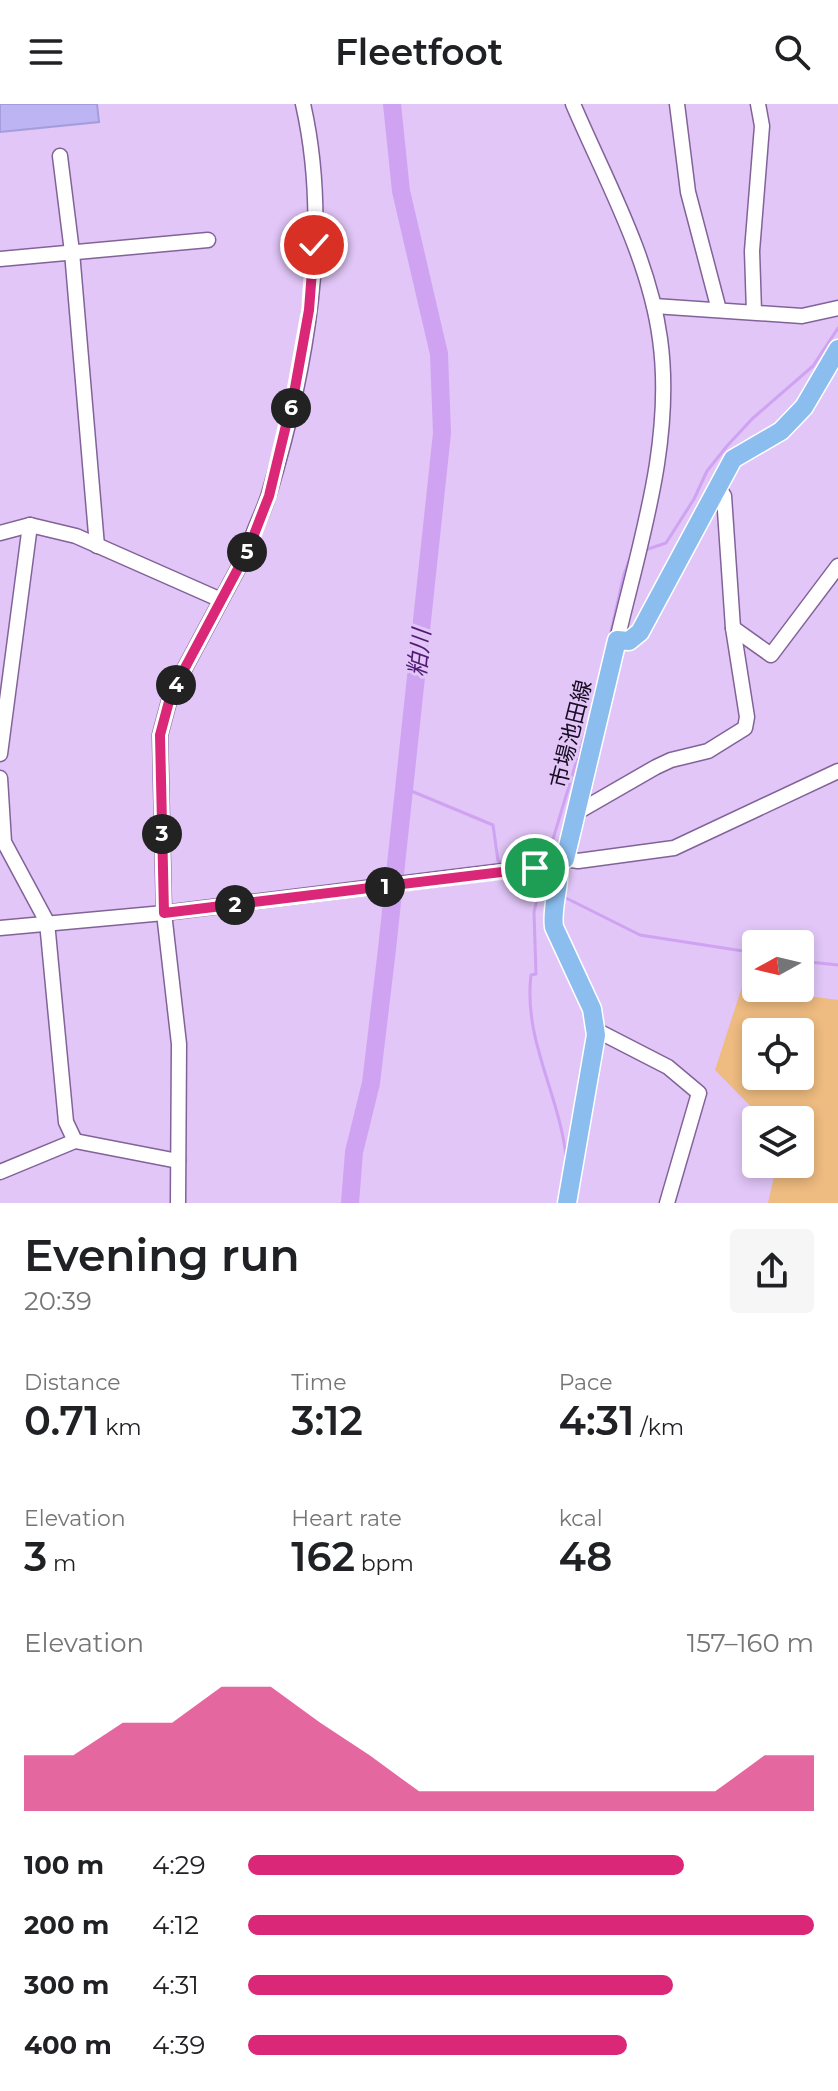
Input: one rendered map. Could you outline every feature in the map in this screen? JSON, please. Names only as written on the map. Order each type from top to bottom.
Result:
[{"type":"main road","points":[[617,640],[629,641],[640,632],[733,459],[781,431],[804,407],[838,349]]},
{"type":"main road","name":"市場池田線","points":[[567,1203],[596,1030],[592,1009],[554,927],[562,861],[617,640]]},
{"type":"street","points":[[178,1203],[179,1044],[160,735],[171,694],[248,550],[269,496],[292,402],[309,310],[316,192],[312,140],[303,104]]},
{"type":"street","points":[[573,104],[636,252],[654,306],[661,340],[662,441],[617,640]]},
{"type":"street","points":[[677,104],[688,192],[719,310]]},
{"type":"street","points":[[754,312],[752,251],[762,126],[758,104]]},
{"type":"street","points":[[60,156],[72,252],[97,546]]},
{"type":"street","points":[[0,259],[208,240]]},
{"type":"street","points":[[654,306],[802,316],[838,308]]},
{"type":"street","points":[[576,813],[656,767],[708,751],[745,728],[747,717],[733,628],[724,496],[717,485]]},
{"type":"street","points":[[0,533],[30,525],[76,536],[221,600]]},
{"type":"street","points":[[0,754],[30,525]]},
{"type":"street","points":[[733,628],[771,655],[838,566]]},
{"type":"street","points":[[0,928],[170,912],[674,848],[838,771]]},
{"type":"street","points":[[0,778],[4,842],[47,922],[66,1122],[75,1141]]},
{"type":"street","points":[[596,1030],[668,1067],[699,1093],[667,1203]]},
{"type":"street","points":[[0,1172],[75,1141],[178,1161]]},
{"type":"shaded area","points":[[742,987],[742,1002],[814,1002],[814,997],[838,1000],[838,1203],[768,1203],[774,1178],[814,1178],[814,1106],[750,1106],[715,1070]]},
{"type":"building","points":[[0,104],[97,104],[99,122],[0,132]]},
{"type":"waterway","name":"粕川","points":[[350,1203],[354,1152],[371,1083],[442,433],[439,354],[401,191],[392,104]]},
{"type":"waterway","points":[[645,550],[666,543],[694,499],[707,471],[752,419],[813,366],[838,328]]},
{"type":"waterway","points":[[610,636],[624,574],[634,548]]},
{"type":"waterway","points":[[547,859],[591,713]]},
{"type":"waterway","points":[[404,788],[493,825],[498,861],[505,864]]},
{"type":"waterway","points":[[544,870],[534,912],[536,974],[531,975],[530,998],[537,1044],[566,1156]]},
{"type":"waterway","points":[[522,874],[550,889]]},
{"type":"waterway","points":[[564,897],[640,935],[742,951]]},
{"type":"waterway","points":[[814,962],[838,965]]},
{"type":"route","points":[[314,245],[309,310],[295,388],[269,496],[248,550],[171,694],[163,719],[160,735],[164,913],[535,868]]}]
